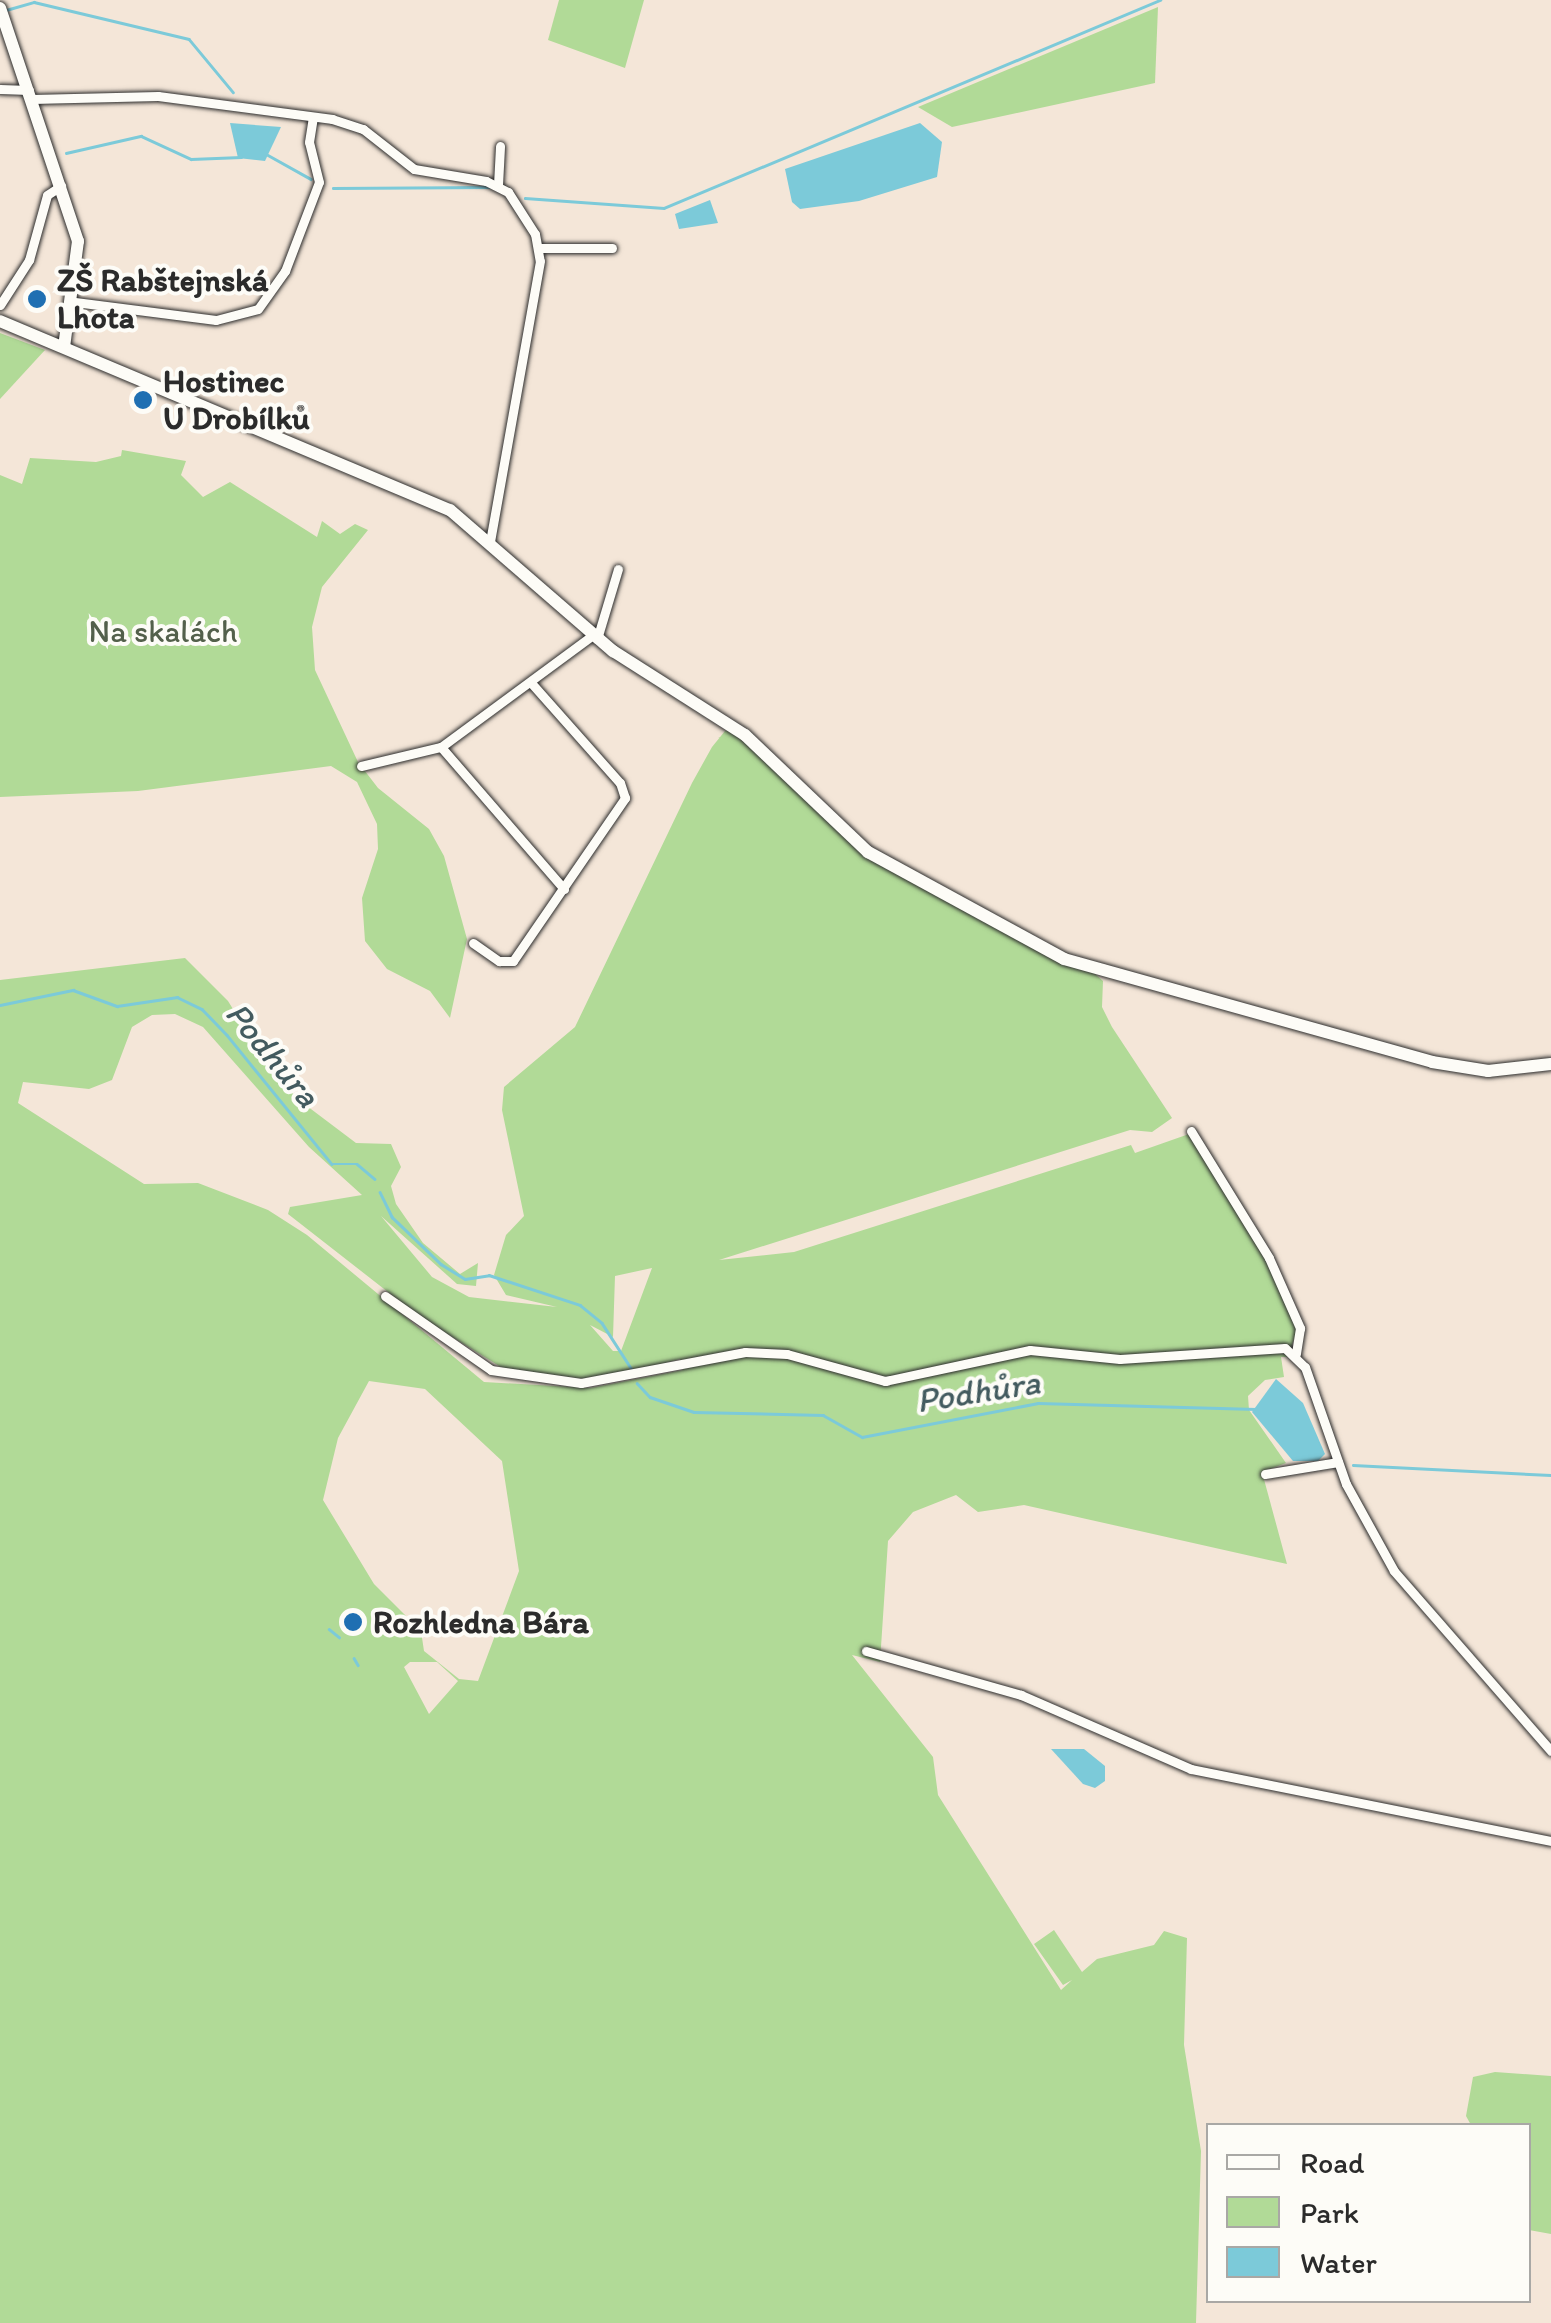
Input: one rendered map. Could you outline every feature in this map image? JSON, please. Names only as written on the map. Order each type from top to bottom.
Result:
[{"type":"main road","points":[[2,13],[78,240],[75,302],[64,347]]},
{"type":"main road","points":[[0,322],[423,496],[490,542],[595,637],[745,734],[868,852],[1080,966],[1464,1069],[1551,1064]]},
{"type":"street","points":[[0,89],[31,94],[158,96],[313,117],[362,129],[422,172],[498,184],[513,196],[540,248],[527,355],[490,542]]},
{"type":"street","points":[[75,302],[216,320],[258,309],[285,271],[319,182],[310,151],[313,117]]},
{"type":"street","points":[[498,184],[500,146]]},
{"type":"street","points":[[0,306],[29,260],[44,202],[61,186]]},
{"type":"street","points":[[540,248],[612,248]]},
{"type":"street","points":[[362,766],[441,747],[595,637],[618,569]]},
{"type":"street","points":[[473,943],[500,961],[513,961],[625,793],[532,684]]},
{"type":"street","points":[[441,747],[564,889]]},
{"type":"street","points":[[1191,1131],[1269,1258],[1300,1328],[1296,1354],[1367,1527],[1406,1588],[1551,1751]]},
{"type":"street","points":[[385,1296],[491,1370],[580,1383],[745,1352],[787,1354],[885,1381],[1030,1350],[1120,1359],[1269,1347],[1296,1354]]},
{"type":"street","points":[[1265,1474],[1338,1462]]},
{"type":"street","points":[[866,1651],[1021,1695],[1190,1769],[1551,1841]]},
{"type":"green space","points":[[559,0],[644,0],[625,68],[548,40]]},
{"type":"green space","points":[[1158,7],[1155,83],[952,127],[918,107]]},
{"type":"green space","points":[[0,333],[45,350],[0,399]]},
{"type":"green space","name":"Na skalách","points":[[122,450],[186,461],[181,475],[203,497],[230,482],[317,537],[322,521],[340,534],[355,524],[368,530],[322,587],[312,627],[315,670],[358,762],[378,788],[429,829],[444,856],[467,939],[450,1018],[430,991],[387,969],[365,941],[362,898],[378,849],[377,824],[357,782],[331,766],[138,791],[0,797],[0,475],[22,484],[30,458],[96,462],[121,456]]},
{"type":"green space","points":[[734,730],[877,858],[1094,973],[1103,981],[1102,1007],[1112,1027],[1172,1118],[1152,1132],[1130,1130],[719,1260],[794,1252],[1131,1145],[1135,1153],[1189,1134],[1267,1261],[1297,1330],[1288,1357],[1281,1357],[1284,1377],[1265,1380],[1248,1396],[1249,1410],[1286,1463],[1262,1472],[1287,1564],[1024,1505],[978,1512],[956,1495],[913,1512],[888,1541],[880,1662],[852,1655],[933,1757],[938,1795],[1061,1990],[1072,1980],[1063,1985],[1034,1944],[1054,1930],[1082,1972],[1097,1959],[1154,1945],[1164,1931],[1187,1938],[1184,2045],[1201,2151],[1196,2323],[0,2323],[0,980],[185,958],[228,1001],[270,1069],[299,1100],[356,1143],[391,1144],[401,1167],[391,1186],[396,1204],[423,1243],[460,1274],[478,1263],[476,1286],[457,1284],[381,1216],[432,1277],[469,1297],[557,1307],[506,1295],[494,1275],[506,1235],[524,1216],[502,1110],[504,1087],[575,1027],[692,783],[725,731]],"holes":[[[175,1014],[203,1027],[309,1147],[362,1195],[290,1207],[288,1214],[420,1317],[504,1369],[600,1381],[680,1359],[683,1370],[590,1388],[484,1382],[307,1235],[268,1210],[198,1183],[144,1184],[18,1103],[23,1082],[89,1089],[112,1080],[132,1027],[152,1015]],[[652,1268],[621,1351],[613,1351],[590,1325],[613,1337],[615,1276]],[[369,1381],[425,1389],[502,1461],[519,1571],[478,1681],[459,1679],[424,1651],[421,1631],[374,1584],[323,1500],[338,1438]],[[410,1662],[437,1662],[458,1681],[429,1714],[404,1667]]]},
{"type":"green space","points":[[1495,2072],[1551,2076],[1551,2234],[1531,2230],[1531,2123],[1470,2123],[1466,2116],[1473,2077]]},
{"type":"water","points":[[230,123],[281,127],[265,161],[238,158]]},
{"type":"water","points":[[920,123],[942,142],[937,177],[859,201],[800,209],[792,202],[785,169]]},
{"type":"water","points":[[710,200],[718,223],[679,229],[675,214]]},
{"type":"water","points":[[1276,1379],[1303,1403],[1325,1454],[1318,1461],[1293,1461],[1252,1412]]},
{"type":"water","points":[[1051,1749],[1084,1749],[1105,1766],[1105,1781],[1095,1788],[1083,1784]]},
{"type":"waterway","points":[[525,198],[664,208],[1160,0]]},
{"type":"waterway","points":[[6,10],[34,2],[189,39],[233,92]]},
{"type":"waterway","points":[[66,153],[141,136],[191,159],[241,157]]},
{"type":"waterway","points":[[268,155],[311,179]]},
{"type":"waterway","points":[[333,188],[492,187]]},
{"type":"waterway","name":"Podhůra","points":[[0,1005],[73,990],[117,1006],[177,997],[202,1009],[227,1035],[332,1164],[357,1164],[375,1179]]},
{"type":"waterway","name":"Podhůra","points":[[380,1192],[392,1217],[441,1264],[465,1279],[489,1275],[580,1305],[602,1323],[631,1368]]},
{"type":"waterway","name":"Podhůra","points":[[637,1383],[650,1397],[694,1412],[823,1415],[862,1437],[1038,1403],[1256,1409]]},
{"type":"waterway","name":"Podhůra","points":[[1353,1465],[1551,1475]]},
{"type":"waterway","points":[[329,1629],[339,1637]]},
{"type":"waterway","points":[[354,1658],[358,1665]]},
{"type":"place","name":"ZŠ Rabštejnská Lhota","points":[[37,299]]},
{"type":"place","name":"Hostinec U Drobílků","points":[[143,400]]},
{"type":"place","name":"Rozhledna Bára","points":[[353,1622]]}]
